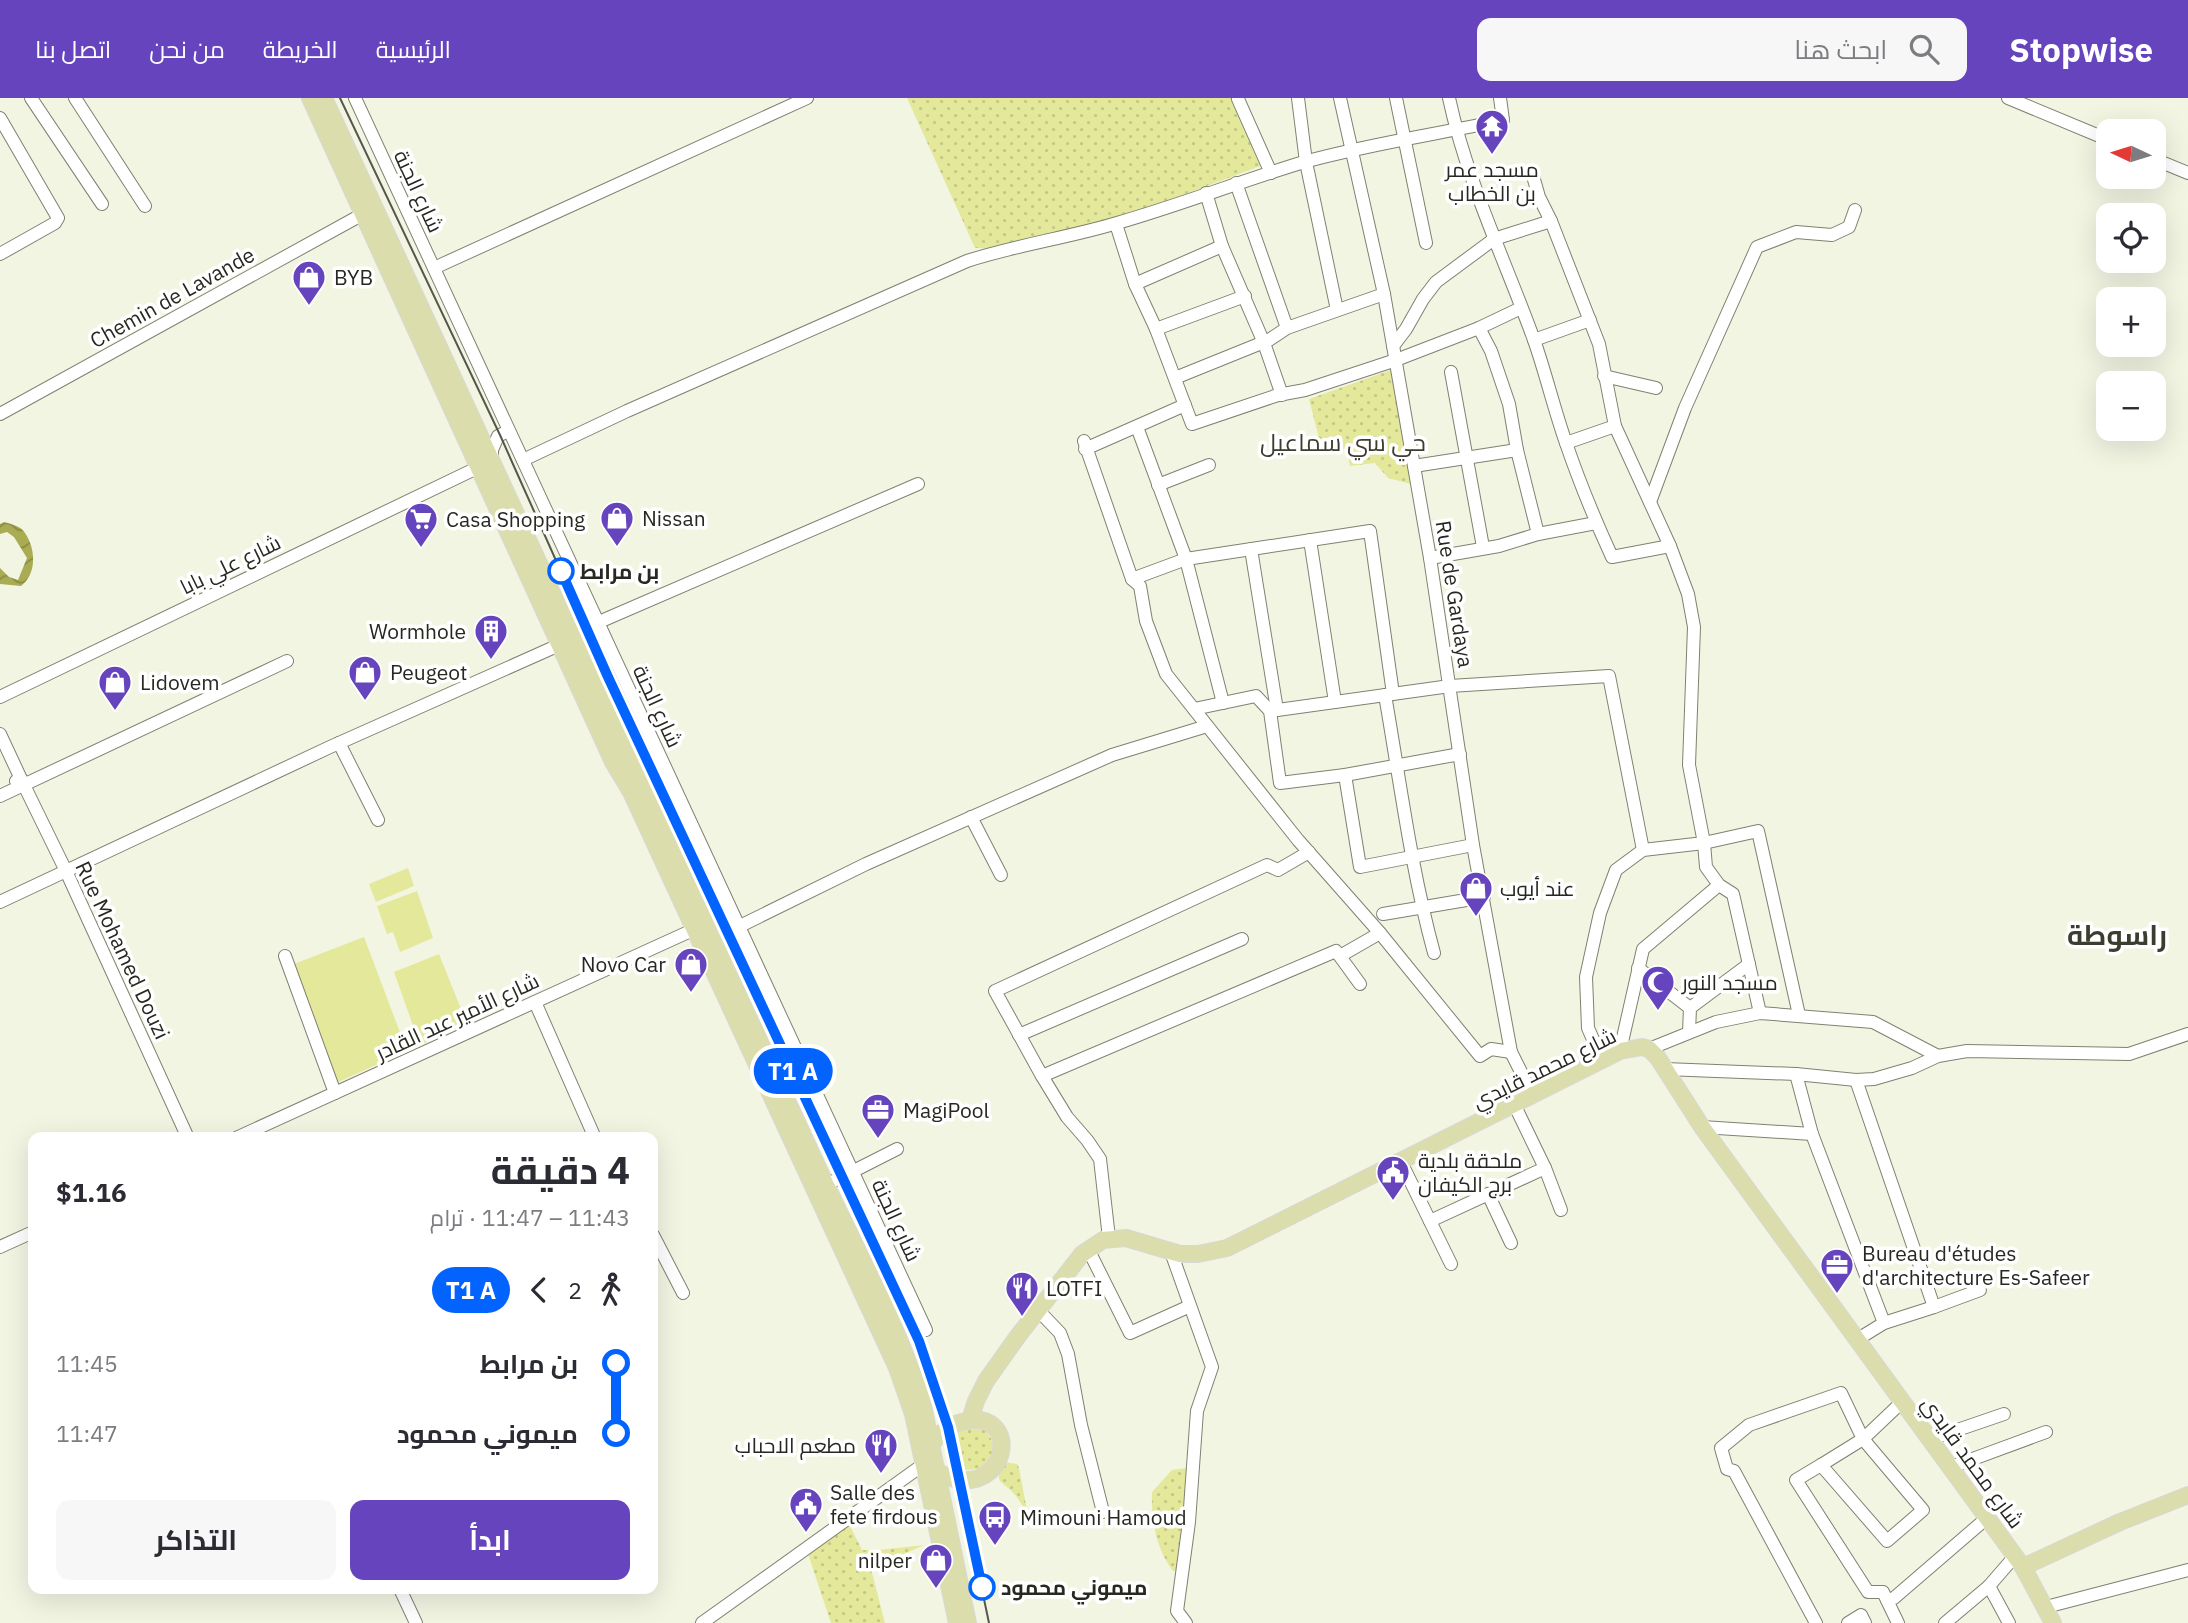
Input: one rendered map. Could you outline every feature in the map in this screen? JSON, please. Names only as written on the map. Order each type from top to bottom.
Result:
[{"type":"main road","points":[[310,98],[890,1315],[926,1410],[928,1460],[957,1623]]},
{"type":"main road","points":[[324,98],[476,426],[485,465],[559,645],[613,762],[631,792],[897,1368],[942,1501],[968,1623]]},
{"type":"main road","name":"شارع محمد قايدي","points":[[1109,1238],[1126,1238],[1171,1252],[1198,1254],[1234,1245],[1620,1051],[1635,1047],[1649,1049],[1702,1127],[2019,1561],[2053,1623]]},
{"type":"main road","points":[[970,1420],[983,1387],[1018,1336],[1078,1259],[1088,1249],[1109,1238]]},
{"type":"main road","points":[[983,1387],[982,1405],[987,1422]]},
{"type":"main road","points":[[926,1410],[942,1422],[987,1422],[996,1429],[1002,1439],[1001,1456],[989,1472],[953,1485],[942,1501]]},
{"type":"main road","points":[[928,1460],[953,1424]]},
{"type":"main road","points":[[928,1460],[951,1478],[964,1480]]},
{"type":"main road","points":[[2019,1561],[2188,1494]]},
{"type":"street","points":[[32,98],[102,204]]},
{"type":"street","points":[[75,98],[145,206]]},
{"type":"street","name":"شارع الجنة","points":[[355,98],[434,268],[503,433],[523,460],[926,1330]]},
{"type":"street","points":[[434,268],[807,98]]},
{"type":"street","points":[[1298,98],[1306,162],[1337,310]]},
{"type":"street","name":"Rue de Gardaya","points":[[1340,98],[1396,360],[1430,558],[1474,845],[1511,1052],[1532,1094]]},
{"type":"street","points":[[1396,98],[1426,243]]},
{"type":"street","points":[[1448,98],[1456,130],[1494,239],[1534,340],[1566,443],[1596,523],[1612,556],[1670,546]]},
{"type":"street","points":[[523,460],[627,411],[967,261],[1004,249],[1116,224],[1306,162],[1406,138],[1503,120],[1500,98]]},
{"type":"street","points":[[2008,98],[2096,135]]},
{"type":"street","points":[[1238,99],[1271,173]]},
{"type":"street","points":[[0,118],[58,218],[55,223],[0,254]]},
{"type":"street","points":[[2166,164],[2188,173]]},
{"type":"street","points":[[1534,176],[1539,197],[1599,344],[1615,426],[1670,546],[1688,594],[1694,627],[1689,765],[1706,867],[1719,885],[1733,894],[1760,1013]]},
{"type":"street","points":[[1236,183],[1287,328]]},
{"type":"street","points":[[1206,193],[1222,246],[1264,343],[1282,395]]},
{"type":"street","points":[[1650,502],[1685,408],[1757,247],[1796,232],[1832,235],[1849,227],[1855,210]]},
{"type":"street","name":"Chemin de Lavande","points":[[0,414],[363,214]]},
{"type":"street","points":[[1393,346],[1436,282],[1494,239],[1551,221]]},
{"type":"street","points":[[1116,224],[1135,284],[1156,329],[1192,424],[1396,360],[1479,328],[1521,308]]},
{"type":"street","points":[[1135,284],[1222,246]]},
{"type":"street","points":[[1174,379],[1264,343],[1287,328],[1384,294]]},
{"type":"street","points":[[1156,329],[1245,296]]},
{"type":"street","points":[[1534,340],[1590,320]]},
{"type":"street","points":[[1479,328],[1492,351],[1509,404],[1517,450],[1538,534]]},
{"type":"street","points":[[1451,372],[1483,547]]},
{"type":"street","points":[[1604,376],[1656,388]]},
{"type":"street","points":[[1185,405],[1137,428],[1084,445],[1132,579],[1140,586],[1146,621],[1166,674],[1309,852],[1380,933],[1479,1056],[1491,1049],[1511,1052]]},
{"type":"street","points":[[476,426],[503,433],[485,465]]},
{"type":"street","points":[[1566,443],[1615,426]]},
{"type":"street","points":[[1137,428],[1186,559],[1223,703]]},
{"type":"street","points":[[1414,466],[1517,450]]},
{"type":"street","name":"شارع علي بابا","points":[[0,697],[485,465]]},
{"type":"street","points":[[1158,485],[1209,465]]},
{"type":"street","points":[[599,622],[918,484]]},
{"type":"street","points":[[1430,558],[1499,546],[1538,534],[1596,523]]},
{"type":"street","points":[[1132,579],[1186,559],[1370,531],[1397,766],[1421,907],[1434,954]]},
{"type":"street","points":[[1310,540],[1335,702]]},
{"type":"street","points":[[1251,549],[1280,783],[1345,775],[1460,754]]},
{"type":"street","points":[[0,902],[339,743],[559,645]]},
{"type":"street","points":[[0,789],[22,782],[287,661]]},
{"type":"street","points":[[1194,709],[1256,696],[1273,711],[1450,686],[1609,676],[1643,850]]},
{"type":"street","points":[[740,926],[866,864],[1112,755],[1207,726]]},
{"type":"street","name":"Rue Mohamed Douzi","points":[[0,734],[185,1132]]},
{"type":"street","points":[[339,743],[378,820]]},
{"type":"street","points":[[1345,775],[1360,867],[1474,845]]},
{"type":"street","points":[[0,796],[22,782]]},
{"type":"street","points":[[971,817],[1001,875]]},
{"type":"street","points":[[1602,1060],[1588,1028],[1586,977],[1600,914],[1616,870],[1643,850],[1704,843],[1758,831],[1799,1014]]},
{"type":"street","points":[[1109,1238],[1100,1159],[1067,1117],[1042,1076],[996,994],[997,988],[1267,865],[1278,870],[1309,852]]},
{"type":"street","points":[[1620,1051],[1643,948],[1719,885]]},
{"type":"street","points":[[1383,914],[1483,897]]},
{"type":"street","name":"شارع الأمير عبد القادر","points":[[249,1132],[695,929]]},
{"type":"street","points":[[1340,956],[1380,933]]},
{"type":"street","points":[[1018,1035],[1242,939]]},
{"type":"street","points":[[1042,1076],[1336,951],[1360,984]]},
{"type":"street","points":[[285,956],[335,1093]]},
{"type":"street","points":[[1690,1008],[1749,964]]},
{"type":"street","points":[[1638,968],[1690,1008]]},
{"type":"street","points":[[535,1002],[592,1132]]},
{"type":"street","points":[[1689,1032],[1690,1008]]},
{"type":"street","points":[[1649,1049],[1689,1032],[1733,1018],[1760,1013],[1873,1022],[1938,1056]]},
{"type":"street","points":[[1665,1069],[1874,1079],[1913,1068],[1938,1056],[1968,1051],[2129,1054],[2188,1034]]},
{"type":"street","points":[[1796,1074],[1812,1134],[1884,1324]]},
{"type":"street","points":[[1856,1080],[1934,1307]]},
{"type":"street","points":[[1514,1104],[1545,1168],[1561,1210]]},
{"type":"street","points":[[1702,1127],[1812,1134]]},
{"type":"street","points":[[826,1185],[897,1149]]},
{"type":"street","points":[[1401,1162],[1451,1264]]},
{"type":"street","points":[[1430,1222],[1545,1168]]},
{"type":"street","points":[[1489,1194],[1511,1242]]},
{"type":"street","points":[[0,1247],[28,1234]]},
{"type":"street","points":[[658,1245],[683,1293]]},
{"type":"street","points":[[1088,1249],[1130,1333],[1190,1306]]},
{"type":"street","points":[[1171,1252],[1212,1367],[1197,1411],[1189,1522],[1178,1611],[1186,1623]]},
{"type":"street","points":[[1858,1339],[1884,1324],[1980,1290]]},
{"type":"street","points":[[1039,1311],[1060,1333],[1068,1354],[1102,1512]]},
{"type":"street","points":[[1816,1623],[1734,1471],[1727,1469],[1721,1448],[1749,1425],[1841,1393],[1863,1439],[1923,1510],[1886,1541],[1821,1465]]},
{"type":"street","points":[[1898,1623],[1883,1592],[1868,1592],[1796,1480],[1863,1439],[1903,1401]]},
{"type":"street","points":[[1931,1439],[2004,1414]]},
{"type":"street","points":[[1951,1467],[2046,1432]]},
{"type":"street","points":[[702,1623],[928,1460]]},
{"type":"street","points":[[1887,1600],[1894,1598],[1988,1517]]},
{"type":"street","points":[[1945,1623],[2019,1561]]},
{"type":"street","points":[[2046,1607],[2188,1570]]},
{"type":"street","points":[[1989,1586],[2009,1623]]},
{"type":"street","points":[[402,1594],[416,1623]]},
{"type":"street","points":[[1848,1623],[1861,1615],[1865,1623]]},
{"type":"green space","points":[[907,98],[1241,98],[1266,164],[1115,220],[1004,249],[975,248]]},
{"type":"green space","points":[[1391,370],[1411,484],[1388,478],[1375,463],[1350,466],[1346,448],[1323,454],[1309,399]]},
{"type":"green space","points":[[408,868],[414,886],[376,902],[369,884]]},
{"type":"green space","points":[[417,891],[433,938],[400,952],[393,932],[387,934],[377,906]]},
{"type":"green space","points":[[364,937],[407,1051],[336,1083],[294,964]]},
{"type":"green space","points":[[439,954],[467,1024],[420,1045],[394,972]]},
{"type":"green space","points":[[984,1428],[994,1443],[989,1461],[983,1467],[965,1470],[957,1429]]},
{"type":"green space","points":[[1004,1462],[1017,1464],[1019,1468],[1029,1521],[1017,1498],[1000,1482],[999,1475]]},
{"type":"green space","points":[[1186,1468],[1188,1471],[1178,1570],[1173,1571],[1162,1553],[1156,1534],[1152,1492],[1172,1470]]},
{"type":"green space","points":[[849,1524],[862,1550],[924,1545],[871,1569],[885,1623],[831,1623],[808,1554]]},
{"type":"water","points":[[4,522],[21,529],[31,546],[32,568],[21,586],[0,584],[0,568],[9,577],[18,580],[27,558],[14,537],[7,532],[0,534],[0,524]]},
{"type":"tram line","points":[[340,98],[500,435],[608,677],[919,1341],[948,1427],[989,1623]]},
{"type":"tram line","points":[[561,571],[919,1341],[948,1427],[982,1587]]},
{"type":"place","name":"مسجد عمر بن الخطاب","points":[[1492,156]]},
{"type":"place","name":"BYB","points":[[309,307]]},
{"type":"place","name":"Nissan","points":[[617,548]]},
{"type":"place","name":"Casa Shopping","points":[[421,549]]},
{"type":"place","name":"بن مرابط","points":[[561,571]]},
{"type":"place","name":"Wormhole","points":[[491,661]]},
{"type":"place","name":"Peugeot","points":[[365,702]]},
{"type":"place","name":"Lidovem","points":[[115,712]]},
{"type":"place","name":"عند أيوب","points":[[1476,918]]},
{"type":"place","name":"Novo Car","points":[[691,994]]},
{"type":"place","name":"مسجد النور","points":[[1658,1012]]},
{"type":"place","name":"MagiPool","points":[[878,1140]]},
{"type":"place","name":"ملحقة بلدية برج الكيفان","points":[[1393,1202]]},
{"type":"place","name":"Bureau d'études d'architecture Es-Safeer","points":[[1837,1295]]},
{"type":"place","name":"LOTFI","points":[[1022,1318]]},
{"type":"place","name":"مطعم الاحباب","points":[[881,1475]]},
{"type":"place","name":"Salle des fete firdous","points":[[806,1534]]},
{"type":"place","name":"Mimouni Hamoud","points":[[995,1547]]},
{"type":"place","name":"ميموني محمود","points":[[982,1587]]},
{"type":"place","name":"nilper","points":[[936,1590]]},
{"type":"district","name":"حي سي سماعيل","points":[[1343,442]]},
{"type":"district","name":"راسوطة","points":[[2117,934]]}]
